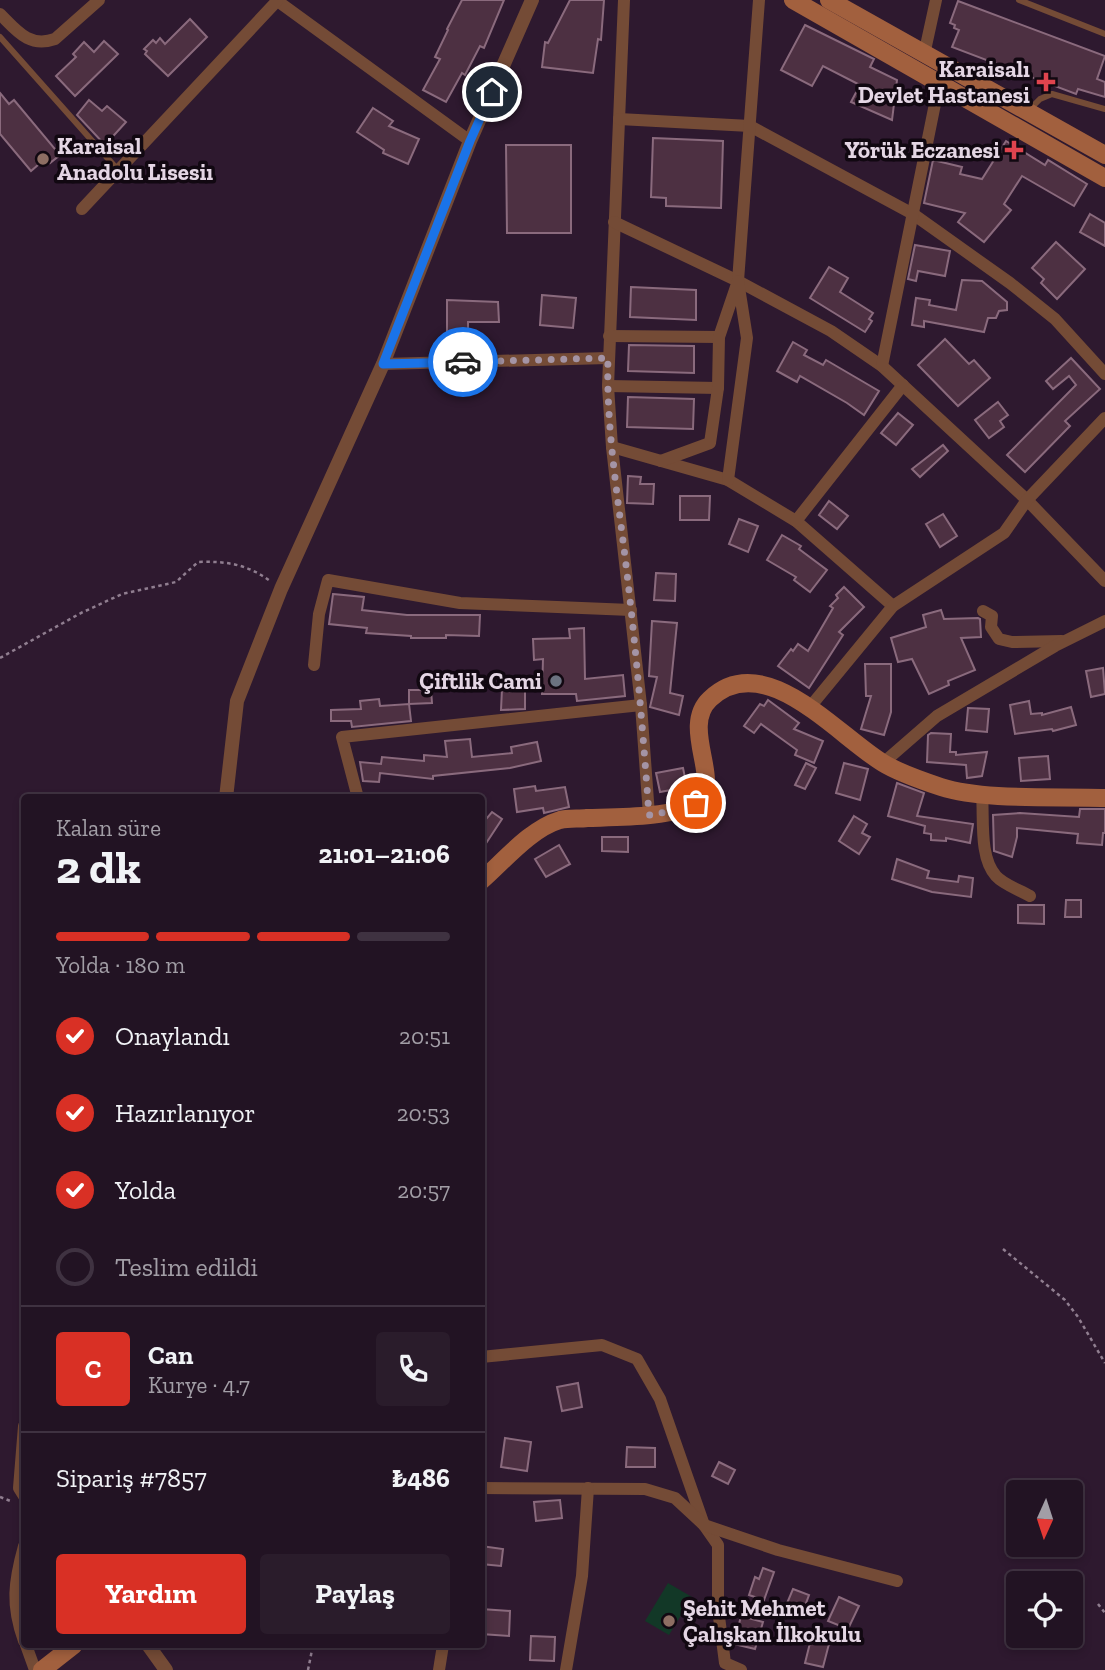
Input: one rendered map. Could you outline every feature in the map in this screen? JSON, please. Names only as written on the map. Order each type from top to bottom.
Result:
[{"type":"main road","points":[[793,0],[1101,175]]},
{"type":"main road","points":[[829,0],[1105,154]]},
{"type":"main road","points":[[485,878],[541,829],[562,820],[649,815],[678,810],[696,803],[704,795],[708,784],[698,736],[700,717],[709,700],[734,684],[774,688],[810,707],[883,763],[943,788],[982,794],[1105,798]]},
{"type":"main road","points":[[42,1670],[70,1648]]},
{"type":"street","points":[[0,14],[23,38],[48,41],[99,0]]},
{"type":"street","points":[[82,209],[276,0],[470,141]]},
{"type":"street","points":[[226,794],[237,701],[281,589],[383,364],[470,141],[515,44],[532,0]]},
{"type":"street","points":[[515,44],[542,0]]},
{"type":"street","points":[[624,0],[607,386],[649,815]]},
{"type":"street","points":[[728,480],[747,338],[738,281],[759,0]]},
{"type":"street","points":[[924,55],[936,0]]},
{"type":"street","points":[[882,366],[939,85]]},
{"type":"street","points":[[618,119],[750,126],[913,214],[1010,282],[1055,319],[1105,374]]},
{"type":"street","points":[[1101,175],[1105,154]]},
{"type":"street","points":[[614,222],[738,281],[831,331],[882,366],[1027,500],[1105,581]]},
{"type":"street","points":[[661,461],[709,443],[718,388],[719,337],[738,281]]},
{"type":"street","points":[[609,336],[719,337]]},
{"type":"street","points":[[383,364],[608,358]]},
{"type":"street","points":[[796,521],[903,385]]},
{"type":"street","points":[[607,386],[718,388]]},
{"type":"street","points":[[810,707],[893,606],[1004,533],[1027,500],[1105,418]]},
{"type":"street","points":[[612,447],[728,480],[796,521],[893,606]]},
{"type":"street","points":[[314,665],[319,614],[328,580],[460,603],[631,610]]},
{"type":"street","points":[[983,611],[992,616],[991,627],[999,639],[1012,642],[1066,641]]},
{"type":"street","points":[[883,763],[937,716],[1105,621]]},
{"type":"street","points":[[357,794],[342,737],[640,705]]},
{"type":"street","points":[[982,794],[989,866],[998,878],[1030,896]]},
{"type":"street","points":[[485,1357],[603,1345],[637,1359],[660,1399],[704,1525]]},
{"type":"street","points":[[21,1463],[21,1491]]},
{"type":"street","points":[[485,1488],[645,1489],[675,1498],[704,1525],[718,1545],[718,1609],[725,1667],[741,1670]]},
{"type":"street","points":[[566,1670],[582,1576],[588,1488]]},
{"type":"street","points":[[704,1525],[778,1550],[897,1581]]},
{"type":"street","points":[[21,1556],[16,1573],[15,1617],[21,1633]]},
{"type":"street","points":[[27,1648],[35,1670]]},
{"type":"street","points":[[150,1648],[166,1670]]},
{"type":"street","points":[[439,1670],[443,1648]]},
{"type":"lane","points":[[1019,0],[1105,34]]},
{"type":"lane","points":[[0,37],[119,172]]},
{"type":"lane","points":[[1026,111],[1040,99],[1052,94],[1105,109]]},
{"type":"path","points":[[0,658],[81,613],[122,594],[176,582],[198,562],[233,563],[256,570],[281,589]]},
{"type":"path","points":[[1003,1249],[1065,1300],[1079,1317],[1105,1363]]},
{"type":"path","points":[[1098,1604],[1105,1614]]},
{"type":"path","points":[[308,1670],[312,1648]]},
{"type":"green space","points":[[668,1583],[692,1597],[669,1635],[645,1621]]},
{"type":"building","points":[[462,0],[504,0],[484,48],[480,46],[465,75],[462,73],[446,102],[423,90],[440,59],[435,57]]},
{"type":"building","points":[[570,0],[604,0],[601,40],[598,39],[593,73],[542,67],[545,42],[548,43]]},
{"type":"building","points":[[958,1],[1105,56],[1097,79],[1105,82],[1105,97],[1078,89],[1076,94],[952,47],[959,30],[950,23]]},
{"type":"building","points":[[190,19],[207,37],[168,76],[145,54],[147,51],[144,49],[153,40],[156,43],[160,38],[165,44]]},
{"type":"building","points":[[805,25],[874,59],[870,67],[897,80],[892,120],[851,102],[860,85],[823,66],[812,86],[781,70]]},
{"type":"building","points":[[104,41],[118,54],[75,96],[56,76],[76,57],[73,54],[84,42],[94,52]]},
{"type":"building","points":[[0,93],[9,104],[14,100],[60,155],[50,163],[46,158],[31,171],[0,134]]},
{"type":"building","points":[[89,100],[102,111],[107,106],[126,122],[105,145],[77,115]]},
{"type":"building","points":[[373,108],[393,121],[389,126],[419,139],[408,164],[383,153],[384,150],[357,132]]},
{"type":"building","points":[[653,138],[723,141],[721,208],[666,206],[666,198],[651,197]]},
{"type":"building","points":[[1006,141],[1045,165],[1048,160],[1087,184],[1074,206],[1022,176],[1004,204],[1011,210],[984,242],[958,222],[965,213],[924,203],[933,160],[962,167],[960,174],[982,179]]},
{"type":"building","points":[[506,145],[571,145],[571,233],[507,233]]},
{"type":"building","points":[[1090,214],[1105,223],[1105,246],[1080,232]]},
{"type":"building","points":[[1056,242],[1085,269],[1057,299],[1041,283],[1044,279],[1032,268]]},
{"type":"building","points":[[915,245],[950,251],[945,276],[918,271],[916,281],[908,279]]},
{"type":"building","points":[[829,267],[848,278],[840,292],[873,313],[869,319],[872,321],[865,332],[810,298]]},
{"type":"building","points":[[962,280],[982,281],[1007,302],[1007,310],[999,311],[996,318],[988,318],[984,332],[924,321],[924,327],[912,325],[916,298],[930,300],[929,305],[956,310]]},
{"type":"building","points":[[631,287],[696,290],[696,320],[630,317]]},
{"type":"building","points":[[542,295],[576,298],[573,328],[540,325]]},
{"type":"building","points":[[447,300],[498,302],[499,322],[468,322],[468,334],[447,334]]},
{"type":"building","points":[[945,339],[969,364],[974,360],[990,378],[958,406],[918,365]]},
{"type":"building","points":[[793,342],[807,350],[804,355],[823,365],[826,360],[879,391],[864,415],[800,376],[797,382],[777,371]]},
{"type":"building","points":[[629,345],[694,346],[694,373],[628,371]]},
{"type":"building","points":[[1071,358],[1100,389],[1065,421],[1070,426],[1025,472],[1007,455],[1076,385],[1069,376],[1053,389],[1046,381]]},
{"type":"building","points":[[628,397],[694,399],[693,429],[627,427]]},
{"type":"building","points":[[998,402],[1008,415],[1000,421],[1004,427],[989,438],[975,420]]},
{"type":"building","points":[[898,413],[913,425],[896,445],[881,433]]},
{"type":"building","points":[[943,445],[948,451],[920,477],[912,469]]},
{"type":"building","points":[[628,476],[641,477],[640,484],[654,484],[653,504],[627,503]]},
{"type":"building","points":[[680,496],[710,496],[709,520],[680,520]]},
{"type":"building","points":[[829,501],[848,516],[837,529],[819,515]]},
{"type":"building","points":[[943,514],[957,536],[940,547],[926,524]]},
{"type":"building","points":[[739,519],[758,526],[748,552],[729,544]]},
{"type":"building","points":[[782,535],[801,546],[799,549],[827,570],[810,592],[794,580],[796,577],[767,560]]},
{"type":"building","points":[[656,573],[676,574],[675,601],[654,600]]},
{"type":"building","points":[[844,587],[864,607],[839,632],[843,635],[809,688],[778,666],[798,644],[808,651],[833,608],[830,606],[838,598],[836,595]]},
{"type":"building","points":[[333,594],[364,597],[362,610],[407,615],[480,615],[479,636],[411,638],[366,633],[367,628],[329,624]]},
{"type":"building","points":[[941,610],[944,619],[980,619],[981,637],[961,638],[975,670],[948,681],[949,685],[929,694],[912,659],[898,662],[891,638],[926,627],[923,615]]},
{"type":"building","points":[[652,621],[677,623],[670,693],[683,696],[679,715],[650,707],[657,677],[649,676]]},
{"type":"building","points":[[584,628],[585,679],[623,675],[625,696],[577,701],[576,694],[542,694],[543,659],[534,660],[533,639],[570,638],[569,629]]},
{"type":"building","points":[[865,664],[891,664],[891,712],[884,735],[861,729],[871,696],[866,696]]},
{"type":"building","points":[[1103,668],[1105,694],[1091,697],[1086,671]]},
{"type":"building","points":[[502,689],[525,689],[525,709],[501,710]]},
{"type":"building","points":[[409,690],[431,690],[432,703],[409,704]]},
{"type":"building","points":[[379,699],[380,706],[409,704],[411,721],[352,727],[351,721],[331,721],[331,710],[361,709],[360,701]]},
{"type":"building","points":[[768,700],[799,723],[794,729],[823,741],[814,763],[795,755],[797,750],[761,724],[754,733],[744,726],[760,704],[764,706]]},
{"type":"building","points":[[1029,701],[1031,714],[1042,715],[1071,707],[1076,725],[1053,731],[1015,734],[1010,705]]},
{"type":"building","points":[[968,708],[989,709],[987,732],[966,730]]},
{"type":"building","points":[[951,734],[950,752],[956,752],[956,755],[987,752],[982,776],[967,778],[966,765],[927,762],[928,735]]},
{"type":"building","points":[[470,739],[472,757],[512,753],[511,747],[537,742],[541,761],[510,768],[433,776],[433,779],[380,773],[379,782],[363,781],[360,762],[381,764],[382,757],[424,761],[424,755],[447,757],[445,741]]},
{"type":"building","points":[[1048,756],[1050,779],[1021,781],[1019,758]]},
{"type":"building","points":[[806,763],[816,768],[805,789],[795,785]]},
{"type":"building","points":[[844,763],[868,769],[860,800],[836,793]]},
{"type":"building","points":[[683,768],[687,787],[660,792],[656,773]]},
{"type":"building","points":[[897,783],[924,793],[917,816],[973,824],[970,843],[946,838],[946,841],[931,840],[931,834],[924,833],[925,826],[888,816]]},
{"type":"building","points":[[535,786],[536,791],[565,787],[569,807],[544,813],[543,808],[517,812],[514,789]]},
{"type":"building","points":[[1080,809],[1105,809],[1102,845],[1077,843],[1078,834],[1017,828],[1012,857],[994,851],[993,815],[1020,813],[1079,817]]},
{"type":"building","points":[[492,812],[502,819],[485,845],[485,820]]},
{"type":"building","points":[[854,816],[867,824],[862,833],[870,837],[859,854],[839,841]]},
{"type":"building","points":[[602,837],[628,837],[628,852],[602,851]]},
{"type":"building","points":[[559,845],[570,864],[546,877],[535,859]]},
{"type":"building","points":[[897,859],[929,871],[927,878],[958,882],[959,876],[973,878],[971,897],[932,892],[892,879]]},
{"type":"building","points":[[1066,900],[1081,900],[1081,917],[1065,917]]},
{"type":"building","points":[[1018,905],[1044,905],[1044,924],[1018,923]]},
{"type":"building","points":[[578,1383],[582,1407],[562,1411],[557,1387]]},
{"type":"building","points":[[505,1438],[531,1442],[527,1471],[501,1467]]},
{"type":"building","points":[[627,1447],[655,1448],[655,1467],[626,1467]]},
{"type":"building","points":[[719,1462],[735,1470],[728,1484],[712,1476]]},
{"type":"building","points":[[560,1500],[562,1518],[536,1521],[534,1502]]},
{"type":"building","points":[[485,1547],[503,1549],[501,1566],[485,1564]]},
{"type":"building","points":[[763,1568],[774,1572],[764,1600],[749,1595],[755,1577],[759,1579]]},
{"type":"building","points":[[793,1589],[809,1595],[802,1614],[785,1608]]},
{"type":"building","points":[[839,1597],[859,1606],[848,1629],[828,1621]]},
{"type":"building","points":[[485,1609],[510,1611],[509,1636],[485,1634]]},
{"type":"building","points":[[741,1616],[763,1622],[755,1649],[734,1644]]},
{"type":"building","points":[[812,1635],[830,1640],[823,1667],[805,1663]]},
{"type":"building","points":[[531,1636],[555,1637],[554,1661],[530,1660]]},
{"type":"way so far","points":[[463,362],[608,358],[607,386],[612,447],[631,610],[649,815],[678,810],[696,803]]},
{"type":"place","name":"Karaisalı Devlet Hastanesi","points":[[1046,82]]},
{"type":"place","name":"Yörük Eczanesi","points":[[1014,150]]},
{"type":"place","name":"Karaisal Anadolu Lisesiı","points":[[43,159]]},
{"type":"place","name":"Çiftlik Cami","points":[[556,681]]},
{"type":"place","name":"Şehit Mehmet Çalışkan İlkokulu","points":[[669,1621]]},
{"type":"route","points":[[463,362],[383,364],[470,141],[492,92]]}]
